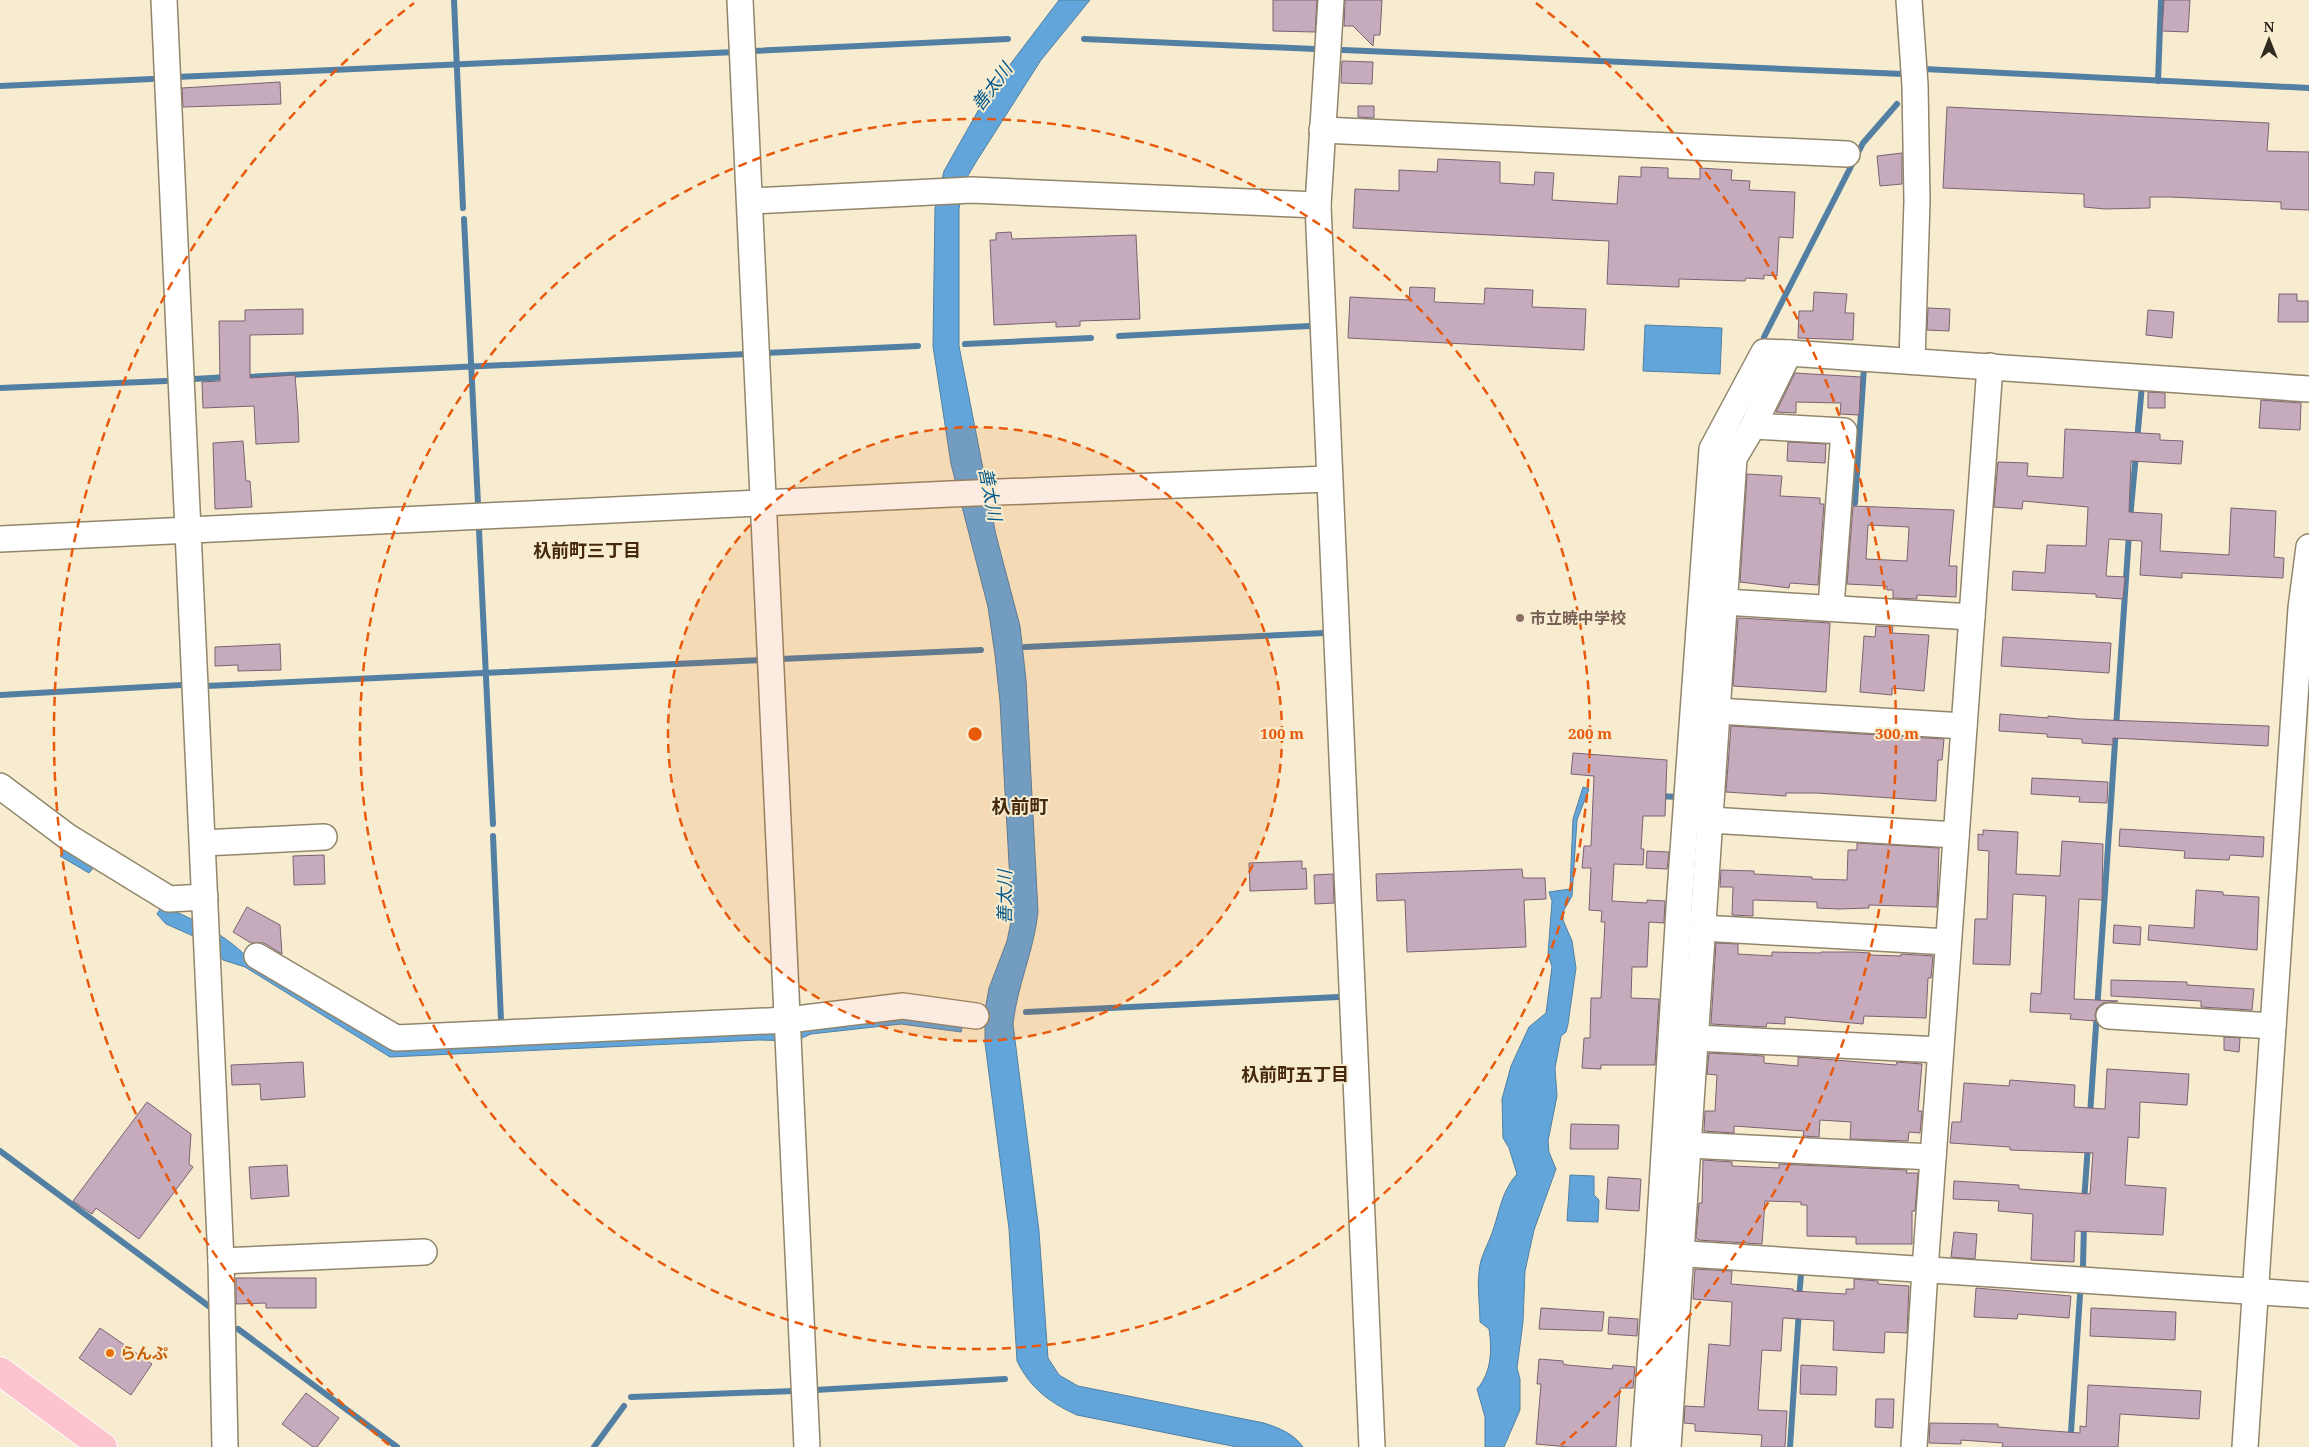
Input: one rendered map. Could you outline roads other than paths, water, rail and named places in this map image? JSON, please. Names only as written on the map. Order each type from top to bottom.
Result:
[{"type":"main road","points":[[0,1371],[103,1447]]},
{"type":"street","points":[[164,0],[187,530],[206,902],[221,1261],[225,1447]]},
{"type":"street","points":[[740,0],[807,1447]]},
{"type":"street","points":[[1331,0],[1318,205],[1372,1447]]},
{"type":"street","points":[[1909,0],[1915,85],[1917,202],[1912,361]]},
{"type":"street","points":[[1322,130],[1847,154]]},
{"type":"street","points":[[750,202],[927,194],[972,190],[1318,205]]},
{"type":"street","points":[[1668,1447],[1669,1253],[1680,892],[1712,449],[1764,352],[2309,389]]},
{"type":"street","points":[[1644,1447],[1669,1253],[1688,1145],[1734,458],[1753,426],[1788,353]]},
{"type":"street","points":[[1914,1447],[1940,1050],[1990,366]]},
{"type":"street","points":[[1753,426],[1844,431],[1831,607]]},
{"type":"street","points":[[0,538],[952,494],[1329,479]]},
{"type":"street","points":[[2245,1447],[2301,608],[2309,547]]},
{"type":"street","points":[[1724,602],[1972,617]]},
{"type":"street","points":[[1717,711],[1964,726]]},
{"type":"street","points":[[0,786],[68,837],[169,899],[206,902]]},
{"type":"street","points":[[1710,820],[1956,834]]},
{"type":"street","points":[[203,843],[324,837]]},
{"type":"street","points":[[1702,928],[1948,942]]},
{"type":"street","points":[[257,956],[396,1038],[789,1031],[903,1006],[976,1016]]},
{"type":"street","points":[[2109,1016],[2273,1026]]},
{"type":"street","points":[[1695,1038],[1940,1050]]},
{"type":"street","points":[[1688,1145],[1933,1157]]},
{"type":"street","points":[[221,1261],[424,1252]]},
{"type":"street","points":[[1669,1253],[2309,1295]]},
{"type":"water","points":[[1059,0],[1090,0],[1041,60],[976,162],[963,184],[959,209],[959,346],[996,535],[1020,626],[1026,680],[1038,912],[1013,1024],[1039,1231],[1048,1358],[1059,1375],[1078,1386],[1264,1423],[1290,1435],[1303,1447],[1237,1447],[1077,1415],[1042,1394],[1028,1379],[1017,1361],[1009,1229],[985,1043],[985,1010],[989,988],[1007,941],[1012,917],[1000,702],[988,607],[951,464],[933,346],[935,208],[944,171],[987,95]]},
{"type":"water","points":[[1645,325],[1722,328],[1720,374],[1643,371]]},
{"type":"water","points":[[1583,787],[1589,789],[1577,820],[1572,896],[1564,910],[1563,920],[1572,941],[1576,968],[1568,1024],[1566,1032],[1561,1036],[1555,1068],[1557,1096],[1548,1141],[1549,1152],[1556,1169],[1534,1230],[1525,1271],[1523,1322],[1517,1368],[1520,1379],[1520,1410],[1504,1447],[1485,1447],[1485,1417],[1477,1389],[1486,1375],[1490,1360],[1490,1344],[1489,1329],[1480,1322],[1479,1272],[1482,1257],[1504,1195],[1517,1174],[1509,1148],[1503,1138],[1502,1099],[1511,1066],[1529,1027],[1546,1013],[1552,967],[1548,954],[1552,901],[1549,892],[1570,889],[1573,819]]},
{"type":"water","points":[[66,847],[94,867],[89,873],[60,856]]},
{"type":"water","points":[[162,906],[222,936],[252,962],[394,1049],[902,1016],[963,1024],[961,1032],[901,1024],[811,1034],[795,1041],[759,1040],[390,1057],[245,967],[223,960],[209,946],[191,935],[166,924],[157,914]]},
{"type":"water","points":[[1570,1175],[1594,1176],[1594,1195],[1599,1200],[1598,1222],[1567,1221]]},
{"type":"waterway","points":[[454,0],[463,208]]},
{"type":"waterway","points":[[2158,81],[2161,0]]},
{"type":"waterway","points":[[753,51],[1008,39]]},
{"type":"waterway","points":[[1084,39],[1315,49]]},
{"type":"waterway","points":[[1343,50],[1903,74]]},
{"type":"waterway","points":[[176,77],[735,52]]},
{"type":"waterway","points":[[1924,69],[2309,88]]},
{"type":"waterway","points":[[0,86],[152,79]]},
{"type":"waterway","points":[[1764,337],[1863,143],[1897,104]]},
{"type":"waterway","points":[[464,219],[478,504]]},
{"type":"waterway","points":[[1119,336],[1310,326]]},
{"type":"waterway","points":[[965,344],[1091,338]]},
{"type":"waterway","points":[[765,353],[918,346]]},
{"type":"waterway","points":[[243,377],[748,354]]},
{"type":"waterway","points":[[1855,503],[1864,367]]},
{"type":"waterway","points":[[194,379],[228,377]]},
{"type":"waterway","points":[[0,388],[166,381]]},
{"type":"waterway","points":[[2137,441],[2142,385]]},
{"type":"waterway","points":[[2130,519],[2136,454]]},
{"type":"waterway","points":[[479,530],[493,824]]},
{"type":"waterway","points":[[2090,1115],[2129,534]]},
{"type":"waterway","points":[[1025,647],[1325,633]]},
{"type":"waterway","points":[[781,659],[981,650]]},
{"type":"waterway","points":[[206,686],[762,660]]},
{"type":"waterway","points":[[0,695],[182,685]]},
{"type":"waterway","points":[[1657,796],[1679,797],[1679,794]]},
{"type":"waterway","points":[[493,836],[501,1020]]},
{"type":"waterway","points":[[1026,1012],[1339,997]]},
{"type":"waterway","points":[[2084,1202],[2088,1145]]},
{"type":"waterway","points":[[0,1151],[210,1307]]},
{"type":"waterway","points":[[2083,1266],[2084,1224]]},
{"type":"waterway","points":[[1799,1298],[1801,1274]]},
{"type":"waterway","points":[[2070,1447],[2080,1295]]},
{"type":"waterway","points":[[1790,1447],[1799,1310]]},
{"type":"waterway","points":[[238,1329],[397,1447]]},
{"type":"waterway","points":[[815,1390],[1005,1379]]},
{"type":"waterway","points":[[631,1397],[794,1391]]},
{"type":"waterway","points":[[594,1447],[624,1406]]},
{"type":"place","name":"市立暁中学校","points":[[1520,618]]},
{"type":"place","name":"らんぷ","points":[[110,1353]]},
{"type":"district","name":"杁前町三丁目","points":[[587,551]]},
{"type":"district","name":"杁前町","points":[[1020,806]]},
{"type":"district","name":"杁前町五丁目","points":[[1295,1075]]},
{"type":"water label","name":"善太川","points":[[992,87]]},
{"type":"water label","name":"善太川","points":[[990,494]]},
{"type":"water label","name":"善太川","points":[[1005,897]]}]
